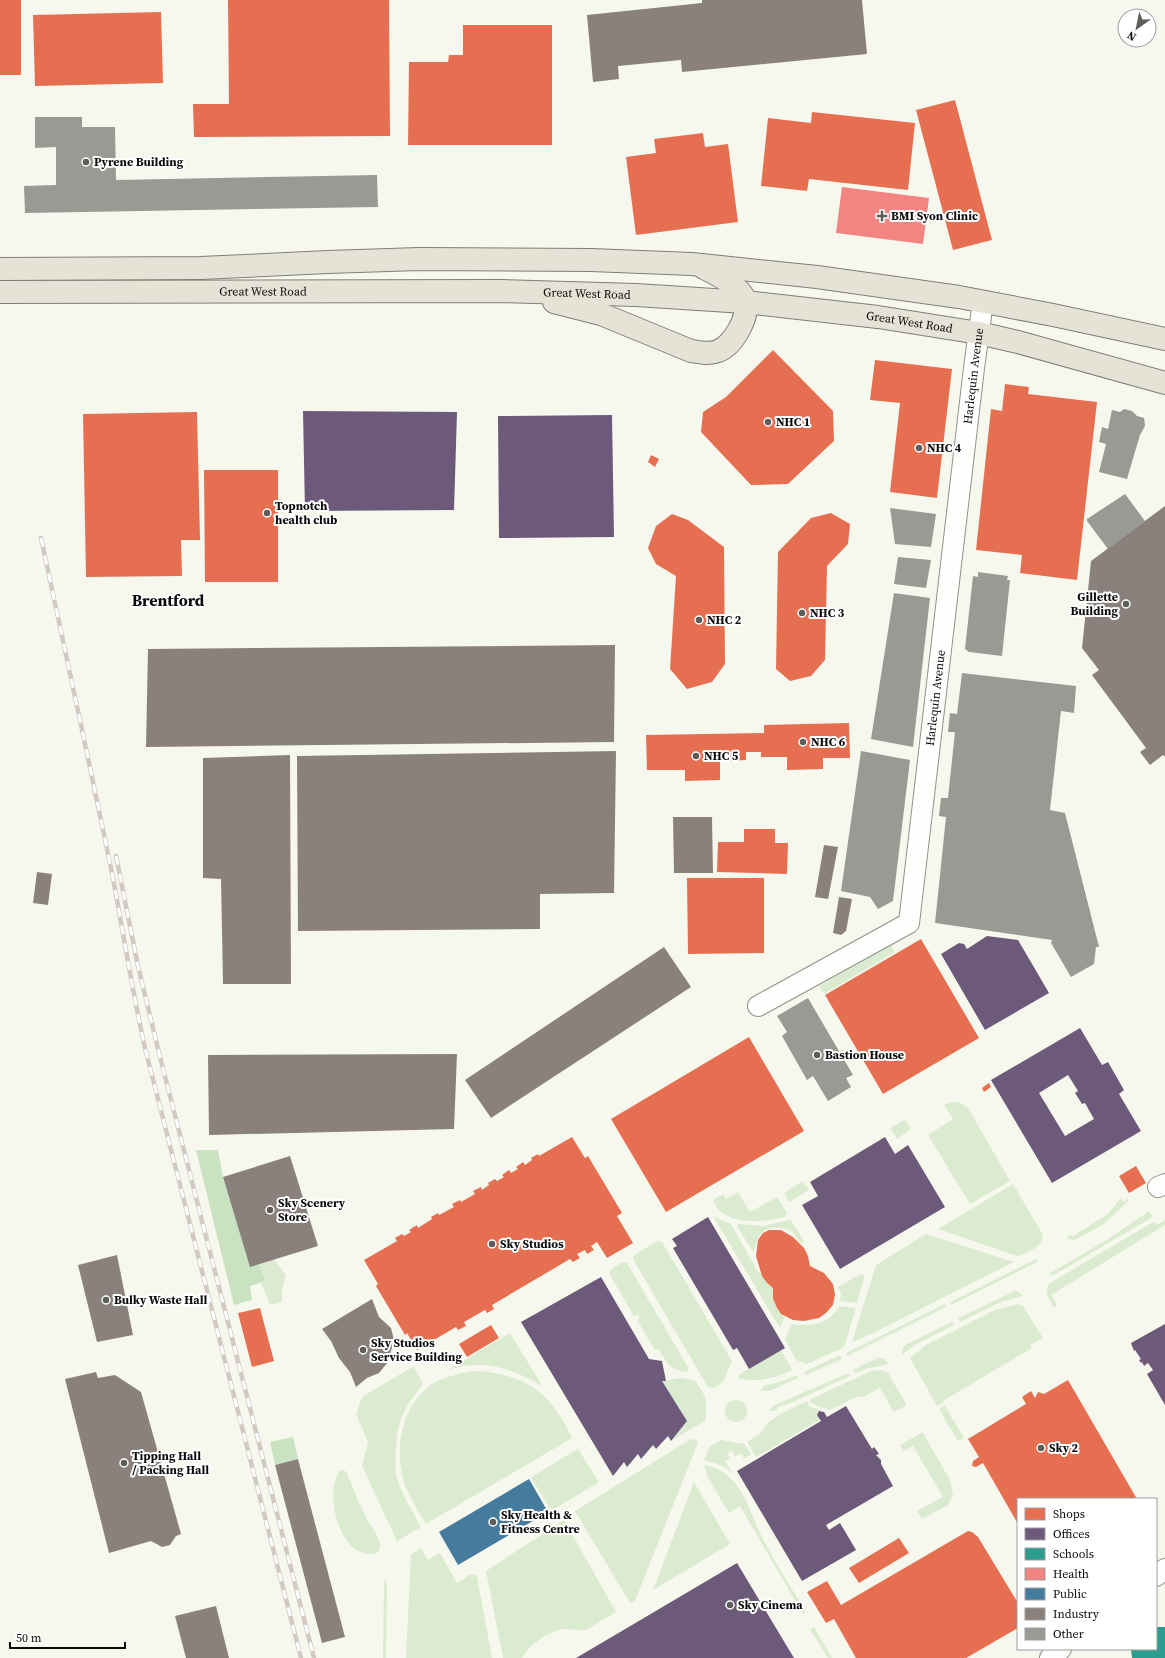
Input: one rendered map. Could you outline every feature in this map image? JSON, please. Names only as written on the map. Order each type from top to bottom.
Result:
[{"type":"highway","name":"Great West Road","points":[[0,269],[201,268],[418,259],[584,260],[692,264],[817,277],[983,302],[1165,339]]},
{"type":"highway","points":[[502,291],[572,306],[601,314],[691,351],[706,353],[718,351],[727,346],[736,336],[745,313],[745,302],[738,290],[730,283],[709,270],[692,264]]},
{"type":"highway","name":"Great West Road","points":[[0,292],[502,291],[636,295],[745,302],[863,315],[979,333],[1018,342],[1165,384]]},
{"type":"highway","points":[[1120,329],[1165,354]]},
{"type":"street","name":"Harlequin Avenue","points":[[758,1006],[909,923],[983,302]]},
{"type":"street","points":[[1157,1575],[1165,1569]]},
{"type":"street","points":[[1050,1658],[1061,1650]]},
{"type":"green space","points":[[890,944],[895,952],[824,994],[819,986]]},
{"type":"green space","points":[[951,1102],[959,1102],[968,1108],[1010,1181],[970,1204],[928,1135],[953,1119],[944,1105]]},
{"type":"green space","points":[[905,1120],[911,1129],[897,1139],[890,1128]]},
{"type":"green space","points":[[196,1150],[218,1150],[223,1177],[250,1266],[258,1264],[266,1281],[250,1286],[252,1300],[234,1305]]},
{"type":"green space","points":[[803,1181],[809,1190],[789,1202],[784,1193]]},
{"type":"green space","points":[[1013,1184],[1043,1235],[1041,1242],[1037,1247],[1017,1256],[938,1229]]},
{"type":"green space","points":[[738,1192],[750,1212],[777,1197],[787,1213],[785,1217],[760,1221],[743,1221],[727,1216],[719,1210],[713,1200],[723,1194],[726,1199]]},
{"type":"green space","points":[[1121,1198],[1123,1202],[1127,1199],[1128,1201],[1104,1224],[1075,1240],[1068,1239],[1067,1237],[1069,1235],[1073,1236],[1108,1214]]},
{"type":"green space","points":[[1149,1211],[1153,1217],[1052,1276],[1050,1273],[1107,1240]]},
{"type":"green space","points":[[713,1216],[731,1224],[758,1272],[761,1273],[767,1283],[773,1288],[775,1304],[785,1317],[780,1328]]},
{"type":"green space","points":[[791,1220],[804,1241],[802,1245],[792,1232],[779,1228],[771,1228],[767,1229],[760,1235],[753,1252],[737,1226],[738,1224],[764,1226]]},
{"type":"green space","points":[[1165,1220],[1165,1225],[1051,1295],[1057,1305],[1054,1308],[1047,1292],[1050,1283],[1153,1222],[1159,1224]]},
{"type":"green space","points":[[926,1234],[1014,1262],[873,1333],[852,1342],[876,1265]]},
{"type":"green space","points":[[658,1241],[662,1242],[732,1361],[723,1382],[714,1388],[708,1387],[634,1261],[633,1257],[636,1254]]},
{"type":"green space","points":[[274,1259],[286,1275],[282,1291],[282,1302],[270,1305],[261,1283],[266,1281],[258,1264]]},
{"type":"green space","points":[[1036,1259],[1037,1262],[951,1305],[950,1302]]},
{"type":"green space","points":[[623,1262],[627,1263],[689,1369],[687,1372],[672,1368],[659,1350],[654,1349],[637,1320],[640,1318],[638,1314],[634,1316],[610,1275],[610,1270]]},
{"type":"green space","points":[[860,1274],[864,1275],[864,1279],[857,1303],[840,1301],[841,1294],[838,1287]]},
{"type":"green space","points":[[1015,1291],[1019,1292],[1023,1296],[1001,1302],[960,1322],[958,1318]]},
{"type":"green space","points":[[945,1304],[946,1307],[847,1356],[846,1353]]},
{"type":"green space","points":[[1018,1304],[1023,1306],[1043,1338],[1030,1345],[1032,1348],[937,1406],[910,1358],[926,1345],[995,1310]]},
{"type":"green space","points":[[839,1306],[856,1308],[844,1347],[807,1364],[796,1360],[785,1339],[792,1324],[806,1325],[819,1323],[831,1317]]},
{"type":"green space","points":[[953,1321],[954,1325],[915,1345],[903,1354],[902,1353],[905,1345]]},
{"type":"green space","points":[[510,1333],[543,1387],[532,1380],[508,1370],[484,1365],[459,1367],[446,1371]]},
{"type":"green space","points":[[781,1350],[792,1370],[766,1379],[752,1380],[738,1378],[740,1374]]},
{"type":"green space","points":[[840,1355],[842,1359],[806,1375],[804,1372]]},
{"type":"green space","points":[[879,1357],[888,1363],[855,1373],[853,1370]]},
{"type":"green space","points":[[414,1366],[423,1384],[410,1401],[402,1416],[398,1432],[395,1466],[397,1478],[402,1491],[421,1527],[397,1541],[362,1466],[368,1442],[356,1414],[362,1397]]},
{"type":"green space","points":[[881,1370],[888,1373],[907,1405],[894,1412],[880,1388],[863,1397],[856,1397],[830,1410],[812,1404],[809,1400],[871,1371]]},
{"type":"green space","points":[[475,1371],[509,1376],[530,1385],[548,1400],[558,1412],[572,1438],[426,1524],[409,1494],[402,1475],[400,1450],[404,1424],[415,1400],[434,1383],[444,1378]]},
{"type":"green space","points":[[848,1373],[850,1376],[784,1406],[782,1405],[775,1411],[769,1410],[775,1405]]},
{"type":"green space","points":[[796,1375],[798,1378],[769,1391],[760,1391],[764,1386],[786,1380]]},
{"type":"green space","points":[[680,1378],[693,1380],[702,1391],[706,1399],[706,1420],[671,1441],[687,1421],[662,1381]]},
{"type":"green space","points":[[736,1400],[744,1403],[747,1411],[744,1419],[736,1422],[728,1419],[725,1411],[728,1403]]},
{"type":"green space","points":[[807,1401],[810,1407],[821,1410],[817,1414],[820,1420],[756,1457],[747,1442],[760,1434],[767,1423],[780,1414]]},
{"type":"green space","points":[[945,1406],[964,1438],[958,1441],[939,1409]]},
{"type":"green space","points":[[923,1433],[950,1480],[953,1495],[948,1505],[922,1519],[917,1511],[943,1497],[913,1446],[904,1451],[900,1445]]},
{"type":"green space","points":[[293,1437],[298,1459],[275,1465],[270,1442]]},
{"type":"green space","points":[[691,1439],[698,1442],[635,1601],[630,1603],[575,1511]]},
{"type":"green space","points":[[721,1440],[744,1443],[751,1454],[744,1459],[741,1453],[735,1456],[732,1451],[727,1454],[730,1459],[725,1461],[733,1474],[723,1466],[704,1460],[710,1446]]},
{"type":"green space","points":[[578,1449],[599,1482],[551,1511],[531,1477]]},
{"type":"green space","points":[[704,1465],[717,1469],[728,1476],[743,1495],[759,1532],[806,1612],[803,1614],[740,1506],[729,1513],[707,1476]]},
{"type":"green space","points":[[341,1470],[344,1470],[347,1473],[362,1510],[380,1542],[378,1552],[376,1553],[369,1554],[360,1552],[345,1538],[339,1527],[333,1502],[336,1479]]},
{"type":"green space","points":[[694,1482],[730,1544],[653,1590]]},
{"type":"green space","points":[[564,1520],[616,1612],[586,1630],[561,1629],[544,1636],[530,1647],[522,1658],[503,1658],[486,1571]]},
{"type":"green space","points":[[421,1548],[428,1560],[440,1553],[457,1583],[470,1574],[477,1576],[492,1658],[406,1658],[411,1554]]},
{"type":"green space","points":[[384,1579],[387,1584],[386,1658],[383,1658]]},
{"type":"green space","points":[[814,1627],[832,1658],[828,1658],[810,1629]]},
{"type":"building: Shops","points":[[0,0],[21,0],[21,75],[0,75]]},
{"type":"building: Shops","points":[[228,0],[389,0],[390,136],[194,137],[193,104],[229,104]]},
{"type":"building: Shops","points":[[161,12],[163,83],[35,86],[33,15]]},
{"type":"building: Shops","points":[[463,25],[552,25],[552,145],[408,145],[409,62],[448,62],[449,55],[463,55]]},
{"type":"building: Shops","points":[[955,100],[992,240],[953,250],[916,110]]},
{"type":"building: Shops","points":[[812,112],[915,123],[908,190],[809,179],[807,191],[761,186],[768,118],[811,123]]},
{"type":"building: Shops","points":[[703,133],[705,147],[728,144],[738,222],[636,235],[626,157],[656,153],[654,139]]},
{"type":"building: Shops","name":"NHC 1","points":[[773,350],[833,411],[834,441],[788,484],[751,485],[701,432],[703,412],[726,397]]},
{"type":"building: Shops","name":"NHC 4","points":[[875,360],[952,369],[937,498],[890,492],[900,403],[870,400]]},
{"type":"building: Shops","points":[[1005,384],[1029,387],[1028,394],[1097,402],[1077,580],[1020,573],[1022,555],[976,550],[991,409],[1002,411]]},
{"type":"building: Shops","points":[[197,412],[200,540],[181,540],[182,576],[86,577],[83,414]]},
{"type":"building: Shops","points":[[651,455],[659,459],[655,467],[648,462]]},
{"type":"building: Shops","points":[[204,470],[278,470],[278,582],[205,582]]},
{"type":"building: Shops","name":"NHC 3","points":[[831,513],[850,524],[848,544],[827,566],[825,660],[811,676],[790,681],[776,669],[778,552],[811,518]]},
{"type":"building: Shops","name":"NHC 2","points":[[672,514],[688,520],[724,547],[725,664],[712,682],[687,689],[670,669],[676,576],[656,564],[648,548],[656,526]]},
{"type":"building: Shops","points":[[849,723],[850,758],[823,758],[823,769],[787,770],[787,757],[761,757],[761,752],[746,752],[746,760],[720,761],[720,780],[685,781],[685,770],[647,770],[646,735],[764,733],[764,725]]},
{"type":"building: Shops","points":[[744,829],[775,829],[775,843],[788,843],[787,874],[717,872],[718,842],[744,842]]},
{"type":"building: Shops","points":[[687,878],[764,878],[764,953],[688,954]]},
{"type":"building: Shops","points":[[921,939],[979,1038],[883,1094],[825,995]]},
{"type":"building: Shops","points":[[749,1037],[804,1131],[666,1212],[611,1119]]},
{"type":"building: Shops","points":[[989,1083],[991,1087],[984,1092],[982,1088]]},
{"type":"building: Shops","name":"Sky Studios","points":[[572,1137],[585,1158],[588,1156],[622,1213],[617,1216],[633,1243],[607,1258],[597,1242],[591,1246],[594,1250],[587,1254],[585,1250],[577,1254],[580,1258],[573,1262],[570,1259],[492,1305],[494,1309],[487,1313],[485,1310],[464,1322],[466,1326],[458,1330],[456,1327],[417,1350],[407,1333],[405,1335],[376,1286],[378,1284],[364,1260],[397,1241],[395,1238],[402,1234],[404,1236],[411,1232],[409,1230],[417,1225],[418,1228],[432,1219],[431,1217],[438,1213],[439,1215],[454,1207],[452,1204],[460,1200],[461,1202],[475,1194],[473,1191],[481,1187],[482,1190],[489,1185],[488,1183],[495,1179],[497,1181],[504,1177],[502,1175],[509,1170],[511,1173],[518,1169],[516,1167],[523,1162],[525,1165],[532,1160],[531,1158],[538,1154],[539,1156]]},
{"type":"building: Shops","points":[[1136,1166],[1146,1183],[1129,1193],[1119,1176]]},
{"type":"building: Shops","points":[[769,1230],[781,1230],[793,1237],[804,1248],[808,1256],[810,1266],[824,1273],[833,1284],[835,1294],[833,1305],[819,1318],[804,1321],[793,1320],[781,1314],[777,1308],[773,1299],[773,1288],[762,1276],[756,1256],[758,1240],[763,1233]]},
{"type":"building: Shops","points":[[260,1308],[274,1361],[252,1367],[238,1313]]},
{"type":"building: Shops","points":[[491,1325],[499,1338],[467,1357],[459,1344]]},
{"type":"building: Shops","name":"Sky 2","points":[[1068,1380],[1136,1498],[1017,1498],[1017,1522],[983,1463],[976,1467],[972,1466],[973,1461],[979,1457],[968,1439],[1026,1404],[1022,1397],[1031,1391],[1035,1398],[1038,1392],[1044,1394]]},
{"type":"building: Shops","points":[[968,1531],[972,1532],[978,1537],[1017,1601],[1017,1629],[966,1658],[856,1658],[834,1619],[826,1623],[807,1592],[827,1581],[841,1605]]},
{"type":"building: Shops","points":[[899,1538],[909,1553],[859,1583],[849,1568]]},
{"type":"building: Offices","points":[[303,411],[457,412],[454,510],[305,511]]},
{"type":"building: Offices","points":[[612,415],[614,537],[499,538],[498,416]]},
{"type":"building: Offices","points":[[987,936],[1018,940],[1049,993],[985,1030],[941,954],[959,943],[964,944],[967,949]]},
{"type":"building: Offices","points":[[1080,1028],[1102,1065],[1108,1062],[1124,1090],[1119,1094],[1141,1131],[1052,1183],[991,1080]],"holes":[[[1068,1075],[1078,1091],[1075,1093],[1082,1104],[1085,1103],[1094,1119],[1065,1136],[1039,1093]]]},
{"type":"building: Offices","points":[[885,1137],[895,1154],[908,1145],[945,1207],[840,1269],[802,1205],[818,1196],[810,1182]]},
{"type":"building: Offices","points":[[708,1217],[785,1348],[749,1369],[737,1348],[733,1350],[673,1248],[677,1246],[672,1239]]},
{"type":"building: Offices","points":[[601,1277],[649,1359],[662,1361],[666,1381],[662,1381],[687,1421],[671,1441],[668,1436],[656,1449],[653,1445],[641,1459],[638,1454],[627,1467],[624,1462],[613,1476],[521,1322]]},
{"type":"building: Offices","points":[[1165,1324],[1165,1405],[1147,1374],[1153,1370],[1148,1363],[1144,1366],[1142,1362],[1141,1363],[1139,1360],[1141,1359],[1135,1350],[1134,1351],[1131,1343]]},
{"type":"building: Offices","points":[[846,1406],[872,1449],[874,1447],[879,1454],[876,1455],[881,1460],[881,1464],[893,1486],[826,1525],[829,1530],[840,1523],[856,1550],[802,1581],[737,1471],[821,1421],[817,1415],[819,1411],[824,1412],[827,1417]]},
{"type":"building: Offices","points":[[737,1563],[794,1658],[576,1658],[632,1625]]},
{"type":"building: Schools","points":[[1157,1627],[1165,1627],[1165,1658],[1132,1658],[1131,1650],[1157,1650]]},
{"type":"building: Health","name":"BMI Syon Clinic","points":[[842,187],[929,198],[923,244],[836,233]]},
{"type":"building: Public","name":"Sky Health & Fitness Centre","points":[[529,1479],[548,1512],[458,1565],[439,1532]]},
{"type":"building: Industry","points":[[702,0],[862,0],[867,54],[682,72],[681,60],[618,66],[619,79],[593,82],[587,15],[702,3]]},
{"type":"building: Industry","name":"Gillette Building","points":[[1165,506],[1165,757],[1163,755],[1150,765],[1140,752],[1146,748],[1092,675],[1099,670],[1082,648],[1091,561]]},
{"type":"building: Industry","points":[[615,645],[614,742],[146,747],[148,649]]},
{"type":"building: Industry","points":[[616,751],[614,893],[540,894],[540,929],[298,931],[297,756]]},
{"type":"building: Industry","points":[[290,755],[291,984],[223,984],[221,879],[203,878],[203,758]]},
{"type":"building: Industry","points":[[673,817],[712,817],[713,873],[674,873]]},
{"type":"building: Industry","points":[[824,845],[838,847],[828,899],[815,897]]},
{"type":"building: Industry","points":[[37,872],[52,874],[48,905],[33,903]]},
{"type":"building: Industry","points":[[839,897],[852,899],[846,931],[841,935],[833,933]]},
{"type":"building: Industry","points":[[664,947],[691,987],[491,1118],[465,1080]]},
{"type":"building: Industry","points":[[457,1054],[454,1129],[209,1135],[208,1055]]},
{"type":"building: Industry","name":"Sky Scenery Store","points":[[290,1156],[318,1246],[250,1267],[223,1177]]},
{"type":"building: Industry","name":"Bulky Waste Hall","points":[[117,1255],[133,1335],[97,1342],[78,1265]]},
{"type":"building: Industry","name":"Sky Studios Service Building","points":[[372,1299],[379,1317],[391,1328],[394,1340],[388,1362],[379,1373],[367,1378],[356,1387],[350,1372],[339,1358],[331,1341],[322,1329]]},
{"type":"building: Industry","name":"Tipping Hall / Packing Hall","points":[[96,1372],[98,1378],[115,1375],[141,1392],[181,1534],[176,1536],[170,1545],[162,1547],[151,1541],[109,1553],[65,1379]]},
{"type":"building: Industry","points":[[298,1459],[345,1637],[322,1643],[275,1465]]},
{"type":"building: Industry","points":[[216,1606],[229,1658],[186,1658],[175,1616]]},
{"type":"building: Other","name":"Pyrene Building","points":[[35,117],[82,117],[82,127],[115,127],[116,180],[377,175],[378,207],[25,213],[24,186],[56,185],[56,147],[35,148]]},
{"type":"building: Other","points":[[1124,409],[1132,411],[1137,416],[1144,418],[1145,426],[1140,435],[1127,479],[1099,472],[1106,444],[1099,442],[1102,427],[1108,429],[1112,410],[1120,412]]},
{"type":"building: Other","points":[[1125,494],[1145,521],[1108,549],[1087,519]]},
{"type":"building: Other","points":[[890,508],[936,514],[931,547],[895,544]]},
{"type":"building: Other","points":[[898,557],[931,560],[926,588],[894,584]]},
{"type":"building: Other","points":[[978,572],[1008,576],[1007,580],[1010,580],[1002,656],[969,652],[965,649],[973,576],[978,577]]},
{"type":"building: Other","points":[[894,593],[930,598],[913,747],[871,739]]},
{"type":"building: Other","points":[[962,673],[1076,686],[1074,713],[1061,711],[1050,810],[1065,813],[1099,947],[1096,947],[1094,964],[1071,977],[1051,943],[1052,940],[935,923],[946,817],[939,816],[941,798],[948,798],[955,732],[948,732],[950,713],[957,714]]},
{"type":"building: Other","points":[[861,751],[910,760],[893,901],[878,909],[870,897],[841,891]]},
{"type":"building: Other","name":"Bastion House","points":[[808,998],[853,1075],[846,1078],[851,1087],[828,1101],[813,1076],[807,1080],[782,1036],[787,1032],[777,1016]]},
{"type":"railway","points":[[41,538],[112,873],[145,1048],[301,1658]]},
{"type":"railway","points":[[116,856],[138,966],[159,1053],[314,1658]]},
{"type":"place","name":"Pyrene Building","points":[[86,162]]},
{"type":"place","name":"BMI Syon Clinic","points":[[882,216]]},
{"type":"place","name":"NHC 1","points":[[768,422]]},
{"type":"place","name":"NHC 4","points":[[919,448]]},
{"type":"place","name":"Topnotch health club","points":[[267,513]]},
{"type":"place","name":"Gillette Building","points":[[1126,604]]},
{"type":"place","name":"NHC 3","points":[[802,613]]},
{"type":"place","name":"NHC 2","points":[[699,620]]},
{"type":"place","name":"NHC 6","points":[[803,742]]},
{"type":"place","name":"NHC 5","points":[[696,756]]},
{"type":"place","name":"Bastion House","points":[[817,1055]]},
{"type":"place","name":"Sky Scenery Store","points":[[270,1210]]},
{"type":"place","name":"Sky Studios","points":[[492,1244]]},
{"type":"place","name":"Bulky Waste Hall","points":[[106,1300]]},
{"type":"place","name":"Sky Studios Service Building","points":[[363,1350]]},
{"type":"place","name":"Sky 2","points":[[1041,1448]]},
{"type":"place","name":"Tipping Hall / Packing Hall","points":[[124,1463]]},
{"type":"place","name":"Sky Health & Fitness Centre","points":[[493,1522]]},
{"type":"place","name":"Sky Cinema","points":[[730,1605]]},
{"type":"district","name":"Brentford","points":[[168,600]]}]
